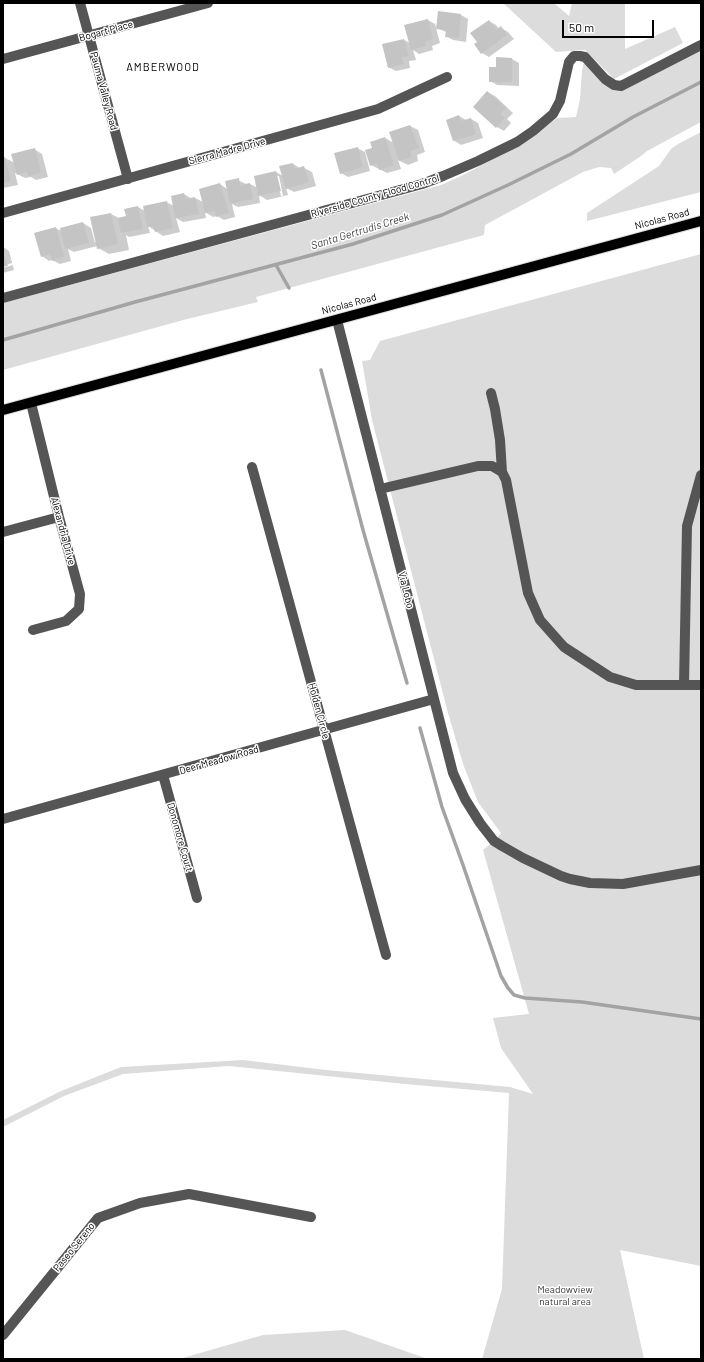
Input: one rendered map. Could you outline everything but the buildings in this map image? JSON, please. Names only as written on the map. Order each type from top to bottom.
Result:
[{"type":"main road","name":"Nicolas Road","points":[[3,410],[701,221]]},
{"type":"street","name":"Pauma Valley Road","points":[[80,3],[128,179]]},
{"type":"street","name":"Bogart Place","points":[[3,59],[208,3]]},
{"type":"street","name":"Riverside County Flood Control","points":[[3,298],[422,184],[478,161],[517,142],[533,131],[553,114],[560,101],[569,62],[574,56],[585,57],[604,79],[614,85],[621,86],[701,45]]},
{"type":"street","name":"Sierra Madre Drive","points":[[3,213],[378,109],[448,77]]},
{"type":"street","name":"Via Lobo","points":[[337,320],[453,773],[465,799],[480,823],[494,841],[502,846],[561,876],[590,883],[623,884],[701,870]]},
{"type":"street","points":[[491,394],[500,440],[502,472],[506,480],[528,593],[540,620],[564,647],[610,677],[636,685],[701,685]]},
{"type":"street","name":"Alexandria Drive","points":[[31,403],[59,517],[80,594],[79,609],[66,621],[33,630]]},
{"type":"street","points":[[380,489],[478,466],[492,466],[502,472]]},
{"type":"street","name":"Holden Circle","points":[[252,467],[386,955]]},
{"type":"street","points":[[684,685],[687,526],[701,475]]},
{"type":"street","points":[[3,532],[59,517]]},
{"type":"street","name":"Deer Meadow Road","points":[[3,819],[163,776],[434,699]]},
{"type":"street","name":"Donomore Court","points":[[163,776],[197,898]]},
{"type":"street","name":"Paseo Sereno","points":[[3,1335],[98,1218],[140,1203],[189,1194],[311,1216]]},
{"type":"green space","points":[[503,3],[554,3],[569,16],[572,3],[625,3],[625,49],[675,27],[683,43],[614,79],[585,50],[556,52]]},
{"type":"green space","points":[[701,47],[701,122],[647,151],[614,174],[611,168],[599,167],[583,172],[485,225],[484,235],[256,297],[258,302],[187,319],[3,370],[3,303],[441,185],[521,145],[557,118],[576,117],[580,99],[584,61],[613,87]]},
{"type":"green space","points":[[701,132],[701,192],[587,221],[587,213],[659,166],[671,149],[678,144]]},
{"type":"green space","name":"Meadowview natural area","points":[[701,254],[701,1266],[620,1250],[644,1359],[482,1359],[502,1289],[509,1093],[229,1066],[123,1074],[64,1096],[3,1127],[3,1120],[61,1091],[121,1067],[243,1060],[326,1070],[510,1087],[533,1094],[501,1048],[493,1018],[529,1014],[483,850],[501,833],[478,802],[463,764],[448,713],[372,420],[362,361],[370,360],[380,341]]},
{"type":"green space","points":[[345,1330],[428,1359],[179,1359],[263,1335]]},
{"type":"waterway","name":"Santa Gertrudis Creek","points":[[3,340],[135,302],[353,244],[442,215],[571,154],[633,117],[701,82]]},
{"type":"waterway","points":[[276,265],[289,288]]},
{"type":"waterway","points":[[321,370],[363,530],[407,683]]},
{"type":"waterway","points":[[420,728],[442,807],[501,976],[514,995],[525,998],[582,1002],[701,1019]]},
{"type":"district","name":"AMBERWOOD","points":[[163,67]]}]
